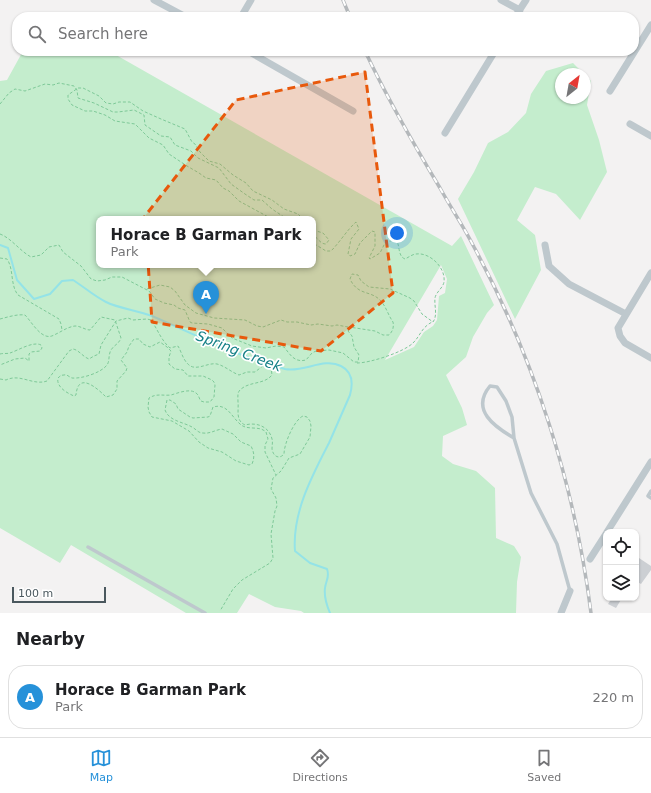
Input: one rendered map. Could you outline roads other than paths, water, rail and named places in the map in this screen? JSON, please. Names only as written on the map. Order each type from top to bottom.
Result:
[{"type":"street","points":[[154,0],[177,12]]},
{"type":"street","points":[[244,12],[251,0]]},
{"type":"street","points":[[501,0],[520,10],[526,0]]},
{"type":"street","points":[[639,44],[651,25]]},
{"type":"street","points":[[257,56],[353,111]]},
{"type":"street","points":[[446,133],[492,56]]},
{"type":"street","points":[[610,91],[632,56]]},
{"type":"street","points":[[630,124],[651,136]]},
{"type":"street","points":[[545,245],[549,266],[569,284],[626,314]]},
{"type":"street","points":[[651,273],[618,328],[620,336],[625,343],[651,358]]},
{"type":"street","points":[[609,529],[651,462]]},
{"type":"street","points":[[590,559],[603,539]]},
{"type":"street","points":[[561,613],[570,591]]},
{"type":"lane","points":[[514,438],[492,423],[485,414],[482,404],[484,393],[490,386],[497,387],[506,401],[512,417],[514,438],[531,493],[557,544],[570,591]]},
{"type":"lane","points":[[651,491],[648,496],[651,498]]},
{"type":"lane","points":[[88,547],[205,613]]},
{"type":"waterway","name":"Spring Creek","points":[[0,245],[8,248],[17,280],[34,299],[50,294],[62,281],[73,280],[106,302],[152,316],[218,345],[268,364],[292,370],[328,363],[341,366],[348,372],[352,383],[350,395],[304,495],[295,537],[295,551],[310,563],[327,569],[328,576],[325,594],[330,613]]},
{"type":"railway","points":[[343,0],[348,12]]},
{"type":"railway","points":[[367,56],[382,86],[470,240],[496,290],[516,334],[534,379],[563,471],[575,518],[591,613]]},
{"type":"place","name":"Horace B Garman Park","points":[[206,314]]}]
